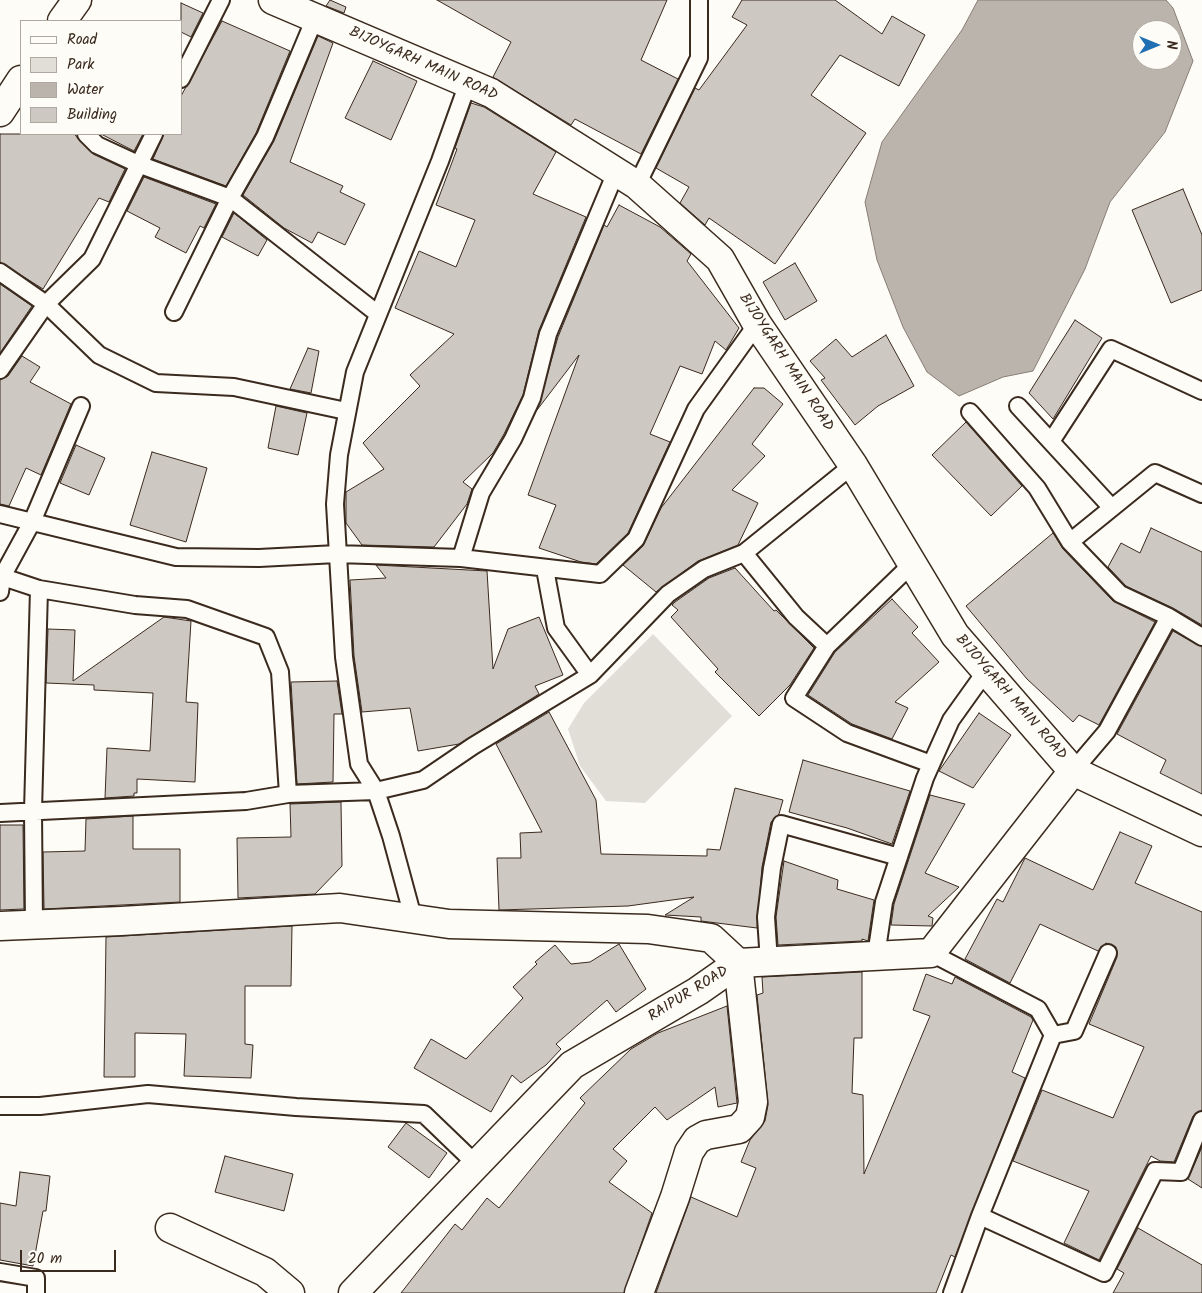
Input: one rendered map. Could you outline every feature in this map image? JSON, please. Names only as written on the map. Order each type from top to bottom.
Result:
[{"type":"street","name":"BIJOYGARH MAIN ROAD","points":[[273,0],[305,9],[491,93],[626,178],[720,259],[757,324],[853,466],[955,635],[1073,771],[1202,832]]},
{"type":"street","points":[[931,954],[1073,771]]},
{"type":"street","points":[[0,926],[340,908],[414,921],[449,924],[648,929],[711,938],[738,963],[752,1102],[750,1118],[739,1129],[706,1135],[697,1140],[689,1152],[675,1197],[640,1293]]},
{"type":"street","name":"RAIPUR ROAD","points":[[353,1293],[572,1065],[698,991],[738,963],[931,954]]},
{"type":"street","points":[[170,1228],[265,1272],[290,1293]]},
{"type":"lane","points":[[182,77],[221,0]]},
{"type":"lane","points":[[462,558],[481,493],[513,439],[532,398],[548,334],[626,178],[699,58],[699,0]]},
{"type":"lane","points":[[174,312],[230,198],[265,137],[305,9]]},
{"type":"lane","points":[[414,921],[391,836],[376,792],[358,764],[344,657],[334,504],[346,411],[355,372],[440,161],[468,83]]},
{"type":"lane","points":[[87,135],[97,145],[138,164],[230,198],[378,314]]},
{"type":"lane","points":[[0,370],[46,304],[92,259],[153,135]]},
{"type":"lane","points":[[0,272],[46,304],[99,355],[156,383],[234,387],[346,411]]},
{"type":"lane","points":[[0,514],[176,557],[259,558],[337,554],[462,558],[600,574],[636,539],[696,410],[757,324]]},
{"type":"lane","points":[[1052,440],[1111,348],[1202,391]]},
{"type":"lane","points":[[81,406],[32,522],[1,582],[135,605],[187,609],[266,637],[280,672],[288,794]]},
{"type":"lane","points":[[1018,406],[1052,440],[1112,508]]},
{"type":"lane","points":[[970,412],[1037,488],[1070,542],[1120,594],[1169,617],[1202,637]]},
{"type":"lane","points":[[0,814],[246,801],[288,794],[376,792],[422,780],[473,746],[590,675],[668,594],[704,568],[744,553],[853,466]]},
{"type":"lane","points":[[1070,542],[1155,473],[1202,494]]},
{"type":"lane","points":[[744,553],[796,617],[827,646]]},
{"type":"lane","points":[[911,564],[827,646],[794,698],[847,734],[931,764]]},
{"type":"lane","points":[[545,568],[556,628],[590,675]]},
{"type":"lane","points":[[34,925],[33,811],[39,589]]},
{"type":"lane","points":[[1073,771],[1107,731],[1169,617]]},
{"type":"lane","points":[[876,956],[884,902],[931,764],[952,720],[986,671]]},
{"type":"lane","points":[[768,962],[766,917],[772,868],[781,824],[899,857]]},
{"type":"lane","points":[[1053,1035],[1074,1031],[1108,953]]},
{"type":"lane","points":[[931,954],[1038,1009],[1053,1035]]},
{"type":"lane","points":[[952,1293],[980,1216],[1053,1035]]},
{"type":"lane","points":[[0,1106],[40,1106],[148,1094],[296,1107],[424,1114],[478,1165]]},
{"type":"lane","points":[[980,1216],[1104,1273],[1155,1171],[1181,1172],[1202,1120]]},
{"type":"lane","points":[[0,1272],[36,1278],[36,1293]]},
{"type":"green space","points":[[653,634],[732,716],[645,803],[606,801],[580,766],[568,729],[584,703]]},
{"type":"water","points":[[978,0],[1166,0],[1173,8],[1178,20],[1132,20],[1132,70],[1182,70],[1182,32],[1193,61],[1165,132],[1110,202],[1085,269],[1033,371],[1003,377],[959,396],[927,372],[903,327],[877,260],[865,202],[882,142],[962,30]]},
{"type":"building","points":[[330,0],[346,7],[344,13],[326,6]]},
{"type":"building","points":[[437,0],[667,0],[641,60],[678,79],[641,154],[575,119],[571,125],[493,77],[511,42]]},
{"type":"building","points":[[742,0],[835,0],[882,34],[892,16],[925,35],[899,86],[840,55],[811,95],[866,133],[775,264],[709,218],[705,225],[680,203],[689,187],[656,168],[695,88],[699,90],[747,25],[732,17]]},
{"type":"building","points":[[181,3],[203,13],[191,37],[182,32]]},
{"type":"building","points":[[222,21],[290,51],[256,133],[226,186],[153,159],[164,135],[182,135],[182,94]]},
{"type":"building","points":[[318,36],[333,43],[290,162],[343,186],[340,192],[365,204],[345,245],[318,232],[312,243],[284,228],[243,195],[274,141]]},
{"type":"building","points":[[373,61],[417,81],[391,140],[345,118]]},
{"type":"building","points":[[471,103],[484,107],[556,152],[533,194],[586,217],[539,330],[523,395],[493,453],[463,482],[472,489],[467,504],[434,547],[362,545],[346,523],[346,492],[384,469],[363,443],[420,386],[410,375],[454,334],[395,308],[419,251],[456,267],[475,220],[436,205],[457,149],[455,148]]},
{"type":"building","points":[[0,134],[75,135],[93,154],[125,169],[109,202],[99,198],[43,289],[0,262]]},
{"type":"building","points":[[103,135],[142,135],[134,151]]},
{"type":"building","points":[[144,177],[216,204],[204,228],[200,226],[186,253],[155,237],[160,228],[127,211]]},
{"type":"building","points":[[1183,189],[1202,235],[1202,290],[1171,303],[1132,210]]},
{"type":"building","points":[[619,205],[660,227],[691,254],[687,261],[739,328],[726,350],[715,341],[702,374],[680,366],[650,434],[670,442],[628,533],[596,564],[581,562],[539,548],[556,505],[528,495],[579,355],[537,410],[558,337],[604,225],[607,227]]},
{"type":"building","points":[[234,213],[267,240],[258,256],[222,237]]},
{"type":"building","points":[[795,263],[817,301],[785,320],[763,282]]},
{"type":"building","points":[[0,284],[32,306],[0,353]]},
{"type":"building","points":[[1075,320],[1102,338],[1053,419],[1029,393]]},
{"type":"building","points":[[886,335],[914,386],[878,406],[855,425],[821,380],[825,378],[810,361],[836,339],[852,357]]},
{"type":"building","points":[[308,348],[319,351],[311,393],[290,389]]},
{"type":"building","points":[[22,356],[40,367],[30,382],[71,404],[41,475],[26,468],[9,506],[0,504],[0,380],[8,376]]},
{"type":"building","points":[[754,388],[764,388],[783,404],[752,444],[765,456],[732,490],[758,503],[738,545],[698,561],[656,592],[623,565],[643,546],[661,508]]},
{"type":"building","points":[[276,406],[307,413],[298,455],[268,448]]},
{"type":"building","points":[[966,422],[1022,486],[991,516],[932,455]]},
{"type":"building","points":[[76,445],[105,458],[89,495],[60,483]]},
{"type":"building","points":[[152,452],[207,468],[186,542],[130,525]]},
{"type":"building","points":[[1151,528],[1202,552],[1202,625],[1173,608],[1126,586],[1108,567],[1121,543],[1140,553]]},
{"type":"building","points":[[1053,533],[1063,549],[1113,601],[1155,622],[1099,725],[1079,715],[1073,722],[1027,679],[966,606]]},
{"type":"building","points":[[376,565],[487,571],[493,669],[508,629],[539,617],[563,675],[535,686],[539,694],[459,744],[418,751],[410,708],[362,712],[354,656],[350,580],[386,578]]},
{"type":"building","points":[[735,568],[774,611],[776,610],[814,648],[790,685],[759,716],[715,672],[718,669],[671,617],[678,610],[672,605],[675,602],[709,578]]},
{"type":"building","points":[[892,599],[918,627],[912,633],[939,662],[895,702],[908,708],[892,739],[852,724],[808,695],[835,652]]},
{"type":"building","points":[[164,617],[191,621],[186,702],[198,703],[195,782],[137,779],[137,793],[134,793],[134,796],[105,798],[107,748],[150,751],[153,693],[94,690],[94,685],[46,683],[48,629],[75,630],[73,681]]},
{"type":"building","points":[[1173,631],[1202,647],[1202,794],[1160,773],[1166,760],[1117,734]]},
{"type":"building","points":[[337,681],[342,714],[334,714],[333,782],[297,784],[291,682]]},
{"type":"building","points":[[549,712],[596,800],[601,854],[707,856],[707,849],[720,850],[735,788],[783,800],[779,814],[771,822],[762,867],[757,928],[701,921],[701,917],[665,915],[694,897],[628,906],[499,910],[497,858],[521,858],[520,833],[542,832],[496,744]]},
{"type":"building","points":[[979,713],[1011,735],[973,788],[939,771]]},
{"type":"building","points":[[803,760],[910,791],[892,844],[847,828],[789,812]]},
{"type":"building","points":[[930,795],[965,804],[925,873],[959,887],[928,916],[933,918],[932,926],[891,925],[894,904]]},
{"type":"building","points":[[341,802],[342,866],[315,894],[238,898],[237,838],[291,837],[290,804]]},
{"type":"building","points":[[133,816],[133,849],[180,849],[180,902],[44,909],[43,852],[85,851],[86,819]]},
{"type":"building","points":[[0,825],[23,825],[24,909],[0,910]]},
{"type":"building","points":[[1120,832],[1152,846],[1135,883],[1202,912],[1202,1110],[1193,1116],[1174,1162],[1160,1161],[1151,1156],[1099,1260],[1064,1243],[1089,1191],[1013,1161],[1042,1090],[1113,1118],[1144,1047],[1089,1024],[1117,957],[1116,947],[1106,943],[1098,951],[1040,924],[1010,983],[965,959],[997,899],[1003,902],[1025,858],[1093,890]]},
{"type":"building","points":[[784,861],[838,880],[837,889],[874,900],[868,941],[862,939],[862,941],[778,945],[776,917]]},
{"type":"building","points":[[292,926],[291,986],[245,986],[245,1044],[253,1045],[251,1078],[184,1076],[186,1034],[135,1033],[135,1077],[104,1077],[106,937]]},
{"type":"building","points":[[619,944],[646,989],[616,1012],[607,1000],[556,1044],[561,1049],[546,1065],[521,1083],[512,1075],[491,1112],[414,1068],[431,1039],[466,1059],[523,998],[513,987],[537,964],[535,962],[555,945],[571,964],[590,962]]},
{"type":"building","points":[[862,972],[862,1038],[854,1038],[852,1093],[863,1095],[864,1174],[930,1016],[913,1010],[926,974],[952,984],[955,977],[1031,1017],[1033,1020],[1012,1072],[1025,1078],[955,1257],[951,1255],[936,1293],[656,1293],[691,1197],[737,1217],[756,1168],[741,1162],[750,1140],[765,1121],[768,1105],[757,995],[763,993],[762,977]]},
{"type":"building","points":[[727,1006],[737,1103],[718,1107],[715,1087],[667,1120],[655,1107],[613,1149],[627,1161],[609,1182],[652,1213],[624,1293],[401,1293],[455,1224],[462,1230],[487,1198],[499,1208],[585,1103],[580,1098],[631,1049],[658,1033]]},
{"type":"building","points":[[406,1123],[447,1153],[429,1178],[388,1147]]},
{"type":"building","points":[[1202,1147],[1202,1188],[1188,1179]]},
{"type":"building","points":[[225,1156],[293,1174],[284,1211],[215,1192]]},
{"type":"building","points":[[20,1172],[50,1176],[46,1211],[43,1211],[33,1266],[0,1260],[0,1203],[16,1206]]},
{"type":"building","points":[[1138,1228],[1202,1265],[1202,1293],[1113,1293],[1124,1273],[1117,1269]]}]
